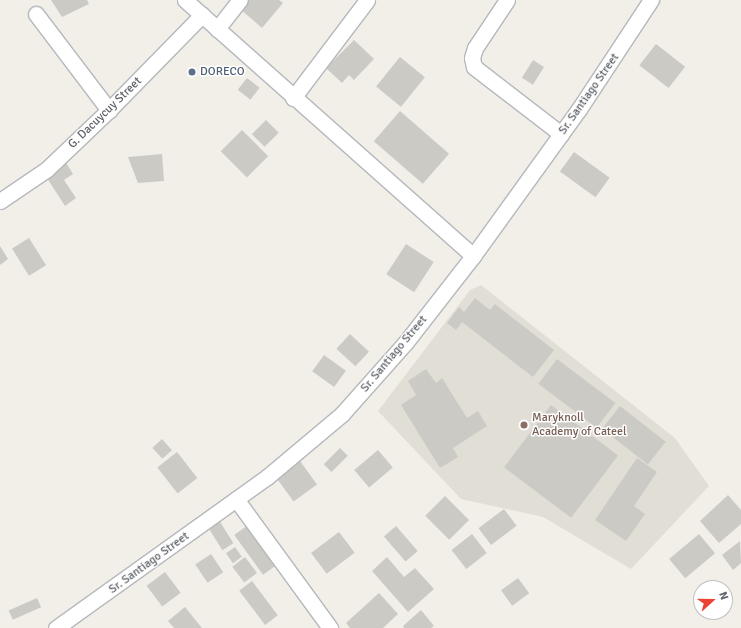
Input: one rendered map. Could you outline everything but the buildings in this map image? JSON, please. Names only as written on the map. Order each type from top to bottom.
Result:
[{"type":"street","points":[[185,0],[293,98],[473,256]]},
{"type":"street","points":[[217,29],[240,0]]},
{"type":"street","points":[[293,98],[367,0]]},
{"type":"street","points":[[507,0],[475,48],[472,58],[474,67],[561,134]]},
{"type":"street","name":"Sr. Santiago Street","points":[[56,628],[283,464],[342,414],[406,342],[473,256],[561,134],[651,0]]},
{"type":"street","points":[[36,14],[109,110]]},
{"type":"street","name":"G. Dacuycuy Street","points":[[0,201],[47,169],[109,110],[202,15]]},
{"type":"street","points":[[236,499],[330,628]]},
{"type":"shaded area","name":"Maryknoll Academy of Cateel","points":[[481,285],[675,438],[709,486],[631,569],[543,517],[461,499],[378,411],[470,290]]},
{"type":"place","name":"DORECO","points":[[192,72]]},
{"type":"place","name":"Maryknoll Academy of Cateel","points":[[524,425]]}]
